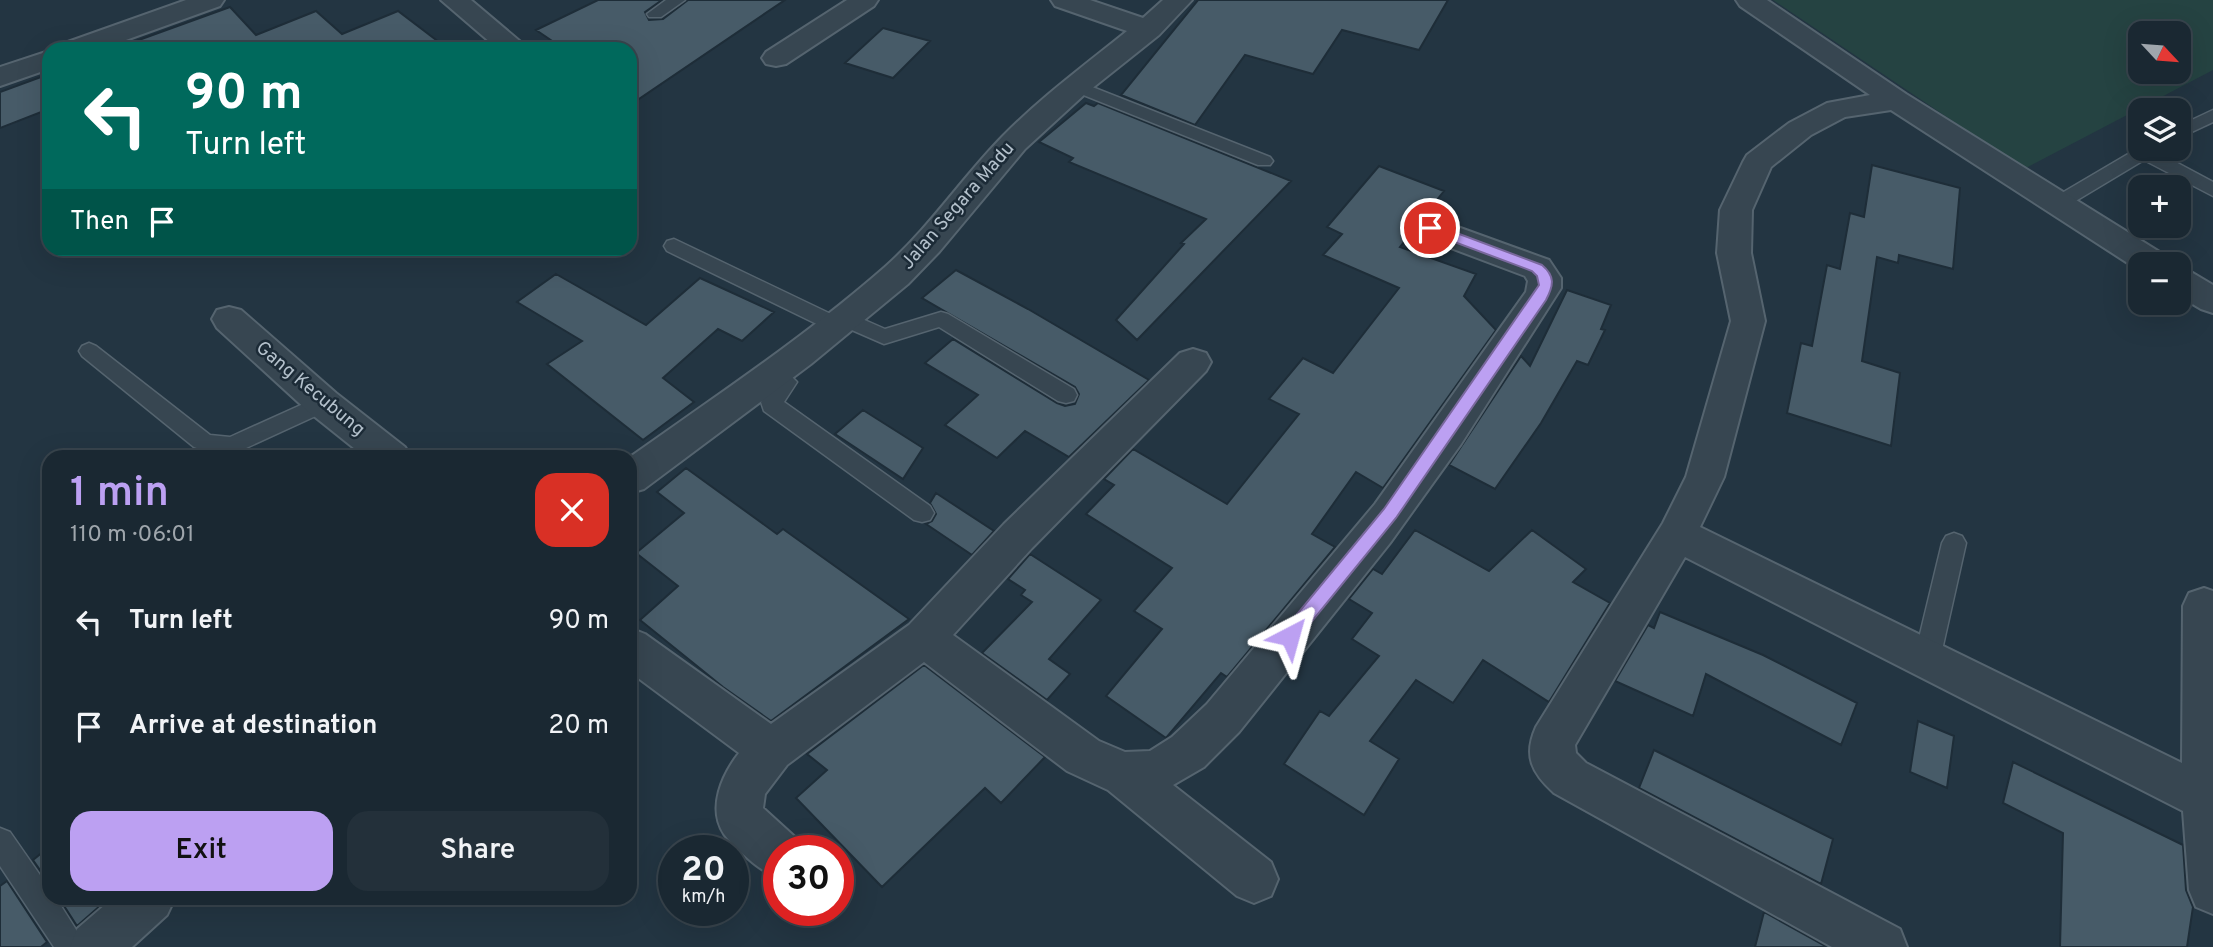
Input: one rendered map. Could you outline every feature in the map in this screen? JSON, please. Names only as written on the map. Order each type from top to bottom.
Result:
[{"type":"street","points":[[94,42],[211,0]]},
{"type":"street","points":[[454,0],[506,42]]},
{"type":"street","points":[[776,58],[865,0]]},
{"type":"street","points":[[1064,0],[1149,29]]},
{"type":"street","name":"Jalan Segara Madu","points":[[637,473],[840,321],[920,255],[987,171],[1024,132],[1149,29],[1179,0]]},
{"type":"street","points":[[1749,0],[1896,100],[2135,252]]},
{"type":"street","points":[[0,77],[42,62]]},
{"type":"street","points":[[1882,947],[1570,778],[1554,763],[1552,742],[1677,534],[1705,477],[1748,321],[1734,253],[1735,209],[1758,162],[1800,129],[1837,109],[1896,100]]},
{"type":"street","points":[[1125,776],[1161,769],[1201,739],[1224,717],[1390,513],[1541,296],[1546,285],[1545,278],[1537,268],[1430,228]]},
{"type":"street","points":[[2191,287],[2213,301]]},
{"type":"street","name":"Gang Kecubung","points":[[229,319],[323,403],[383,450]]},
{"type":"street","points":[[763,840],[746,825],[739,810],[744,786],[751,772],[771,750],[924,638],[1018,536],[1193,362]]},
{"type":"street","points":[[1677,534],[2205,798]]},
{"type":"street","points":[[2204,606],[2205,798],[2213,890]]},
{"type":"street","points":[[924,638],[1083,756],[1125,776],[1254,879]]},
{"type":"street","points":[[637,652],[771,750]]},
{"type":"street","points":[[95,947],[142,905]]},
{"type":"lane","points":[[655,14],[677,0]]},
{"type":"lane","points":[[1077,86],[1264,160]]},
{"type":"lane","points":[[2191,127],[2213,115]]},
{"type":"lane","points":[[2057,204],[2129,161]]},
{"type":"lane","points":[[2165,161],[2213,190]]},
{"type":"lane","points":[[674,246],[840,321],[884,337],[936,319],[945,320],[1066,395]]},
{"type":"lane","points":[[89,351],[202,441],[216,446],[233,445],[323,403]]},
{"type":"lane","points":[[773,372],[786,383],[772,405],[922,513]]},
{"type":"lane","points":[[1927,659],[1954,543]]},
{"type":"lane","points":[[0,842],[42,903]]},
{"type":"lane","points":[[43,905],[72,947]]},
{"type":"green space","points":[[1773,0],[2213,0],[2213,70],[2191,82],[2191,21],[2128,21],[2128,84],[2186,84],[2160,98],[2128,98],[2128,115],[2024,169]]},
{"type":"building","points":[[598,0],[662,0],[645,12],[649,20],[663,19],[688,0],[785,0],[637,100],[637,42],[554,42],[536,30]]},
{"type":"building","points":[[1198,0],[1448,0],[1419,50],[1342,30],[1313,74],[1245,55],[1195,125],[1121,95]]},
{"type":"building","points":[[230,7],[256,35],[316,11],[342,34],[398,11],[439,42],[133,42]]},
{"type":"building","points":[[883,28],[930,41],[893,78],[845,63]]},
{"type":"building","points":[[42,77],[42,112],[0,128],[0,92]]},
{"type":"building","points":[[1086,103],[1094,106],[1098,103],[1291,181],[1137,340],[1116,320],[1184,244],[1181,243],[1206,219],[1069,162],[1073,158],[1039,142]]},
{"type":"building","points":[[1872,165],[1960,188],[1953,269],[1899,255],[1898,263],[1877,257],[1862,361],[1900,373],[1891,446],[1787,413],[1801,343],[1812,346],[1827,265],[1840,269],[1850,213],[1864,217]]},
{"type":"building","points":[[1379,166],[1444,191],[1424,216],[1417,219],[1413,231],[1400,247],[1476,274],[1464,296],[1496,330],[1383,488],[1356,472],[1312,534],[1335,547],[1227,677],[1221,673],[1166,738],[1106,696],[1162,629],[1134,611],[1172,568],[1086,514],[1114,485],[1104,479],[1133,449],[1227,504],[1299,414],[1269,399],[1303,358],[1333,373],[1399,288],[1323,255],[1342,234],[1327,227]]},
{"type":"building","points":[[956,270],[1149,380],[1069,457],[1025,431],[997,458],[945,425],[978,395],[925,363],[953,339],[1057,403],[1065,406],[1075,404],[1079,394],[1075,387],[922,298]]},
{"type":"building","points":[[556,274],[646,325],[700,278],[774,312],[742,341],[718,329],[663,378],[694,402],[643,440],[547,364],[582,341],[517,302]]},
{"type":"building","points":[[1567,290],[1611,305],[1601,329],[1605,330],[1588,365],[1577,361],[1541,423],[1495,489],[1449,465],[1521,356],[1530,366]]},
{"type":"building","points":[[863,410],[923,448],[903,479],[835,434]]},
{"type":"building","points":[[686,468],[777,534],[783,529],[909,619],[771,721],[723,687],[640,620],[678,586],[637,554],[684,513],[657,492]]},
{"type":"building","points":[[936,493],[994,531],[972,555],[926,524],[932,521],[936,514],[930,503]]},
{"type":"building","points":[[1415,530],[1489,571],[1532,530],[1586,569],[1573,582],[1610,603],[1549,702],[1483,660],[1453,703],[1416,680],[1370,741],[1399,759],[1364,815],[1284,764],[1320,711],[1329,716],[1379,656],[1352,639],[1372,613],[1349,599],[1373,569],[1382,574]]},
{"type":"building","points":[[1030,554],[1101,600],[1049,659],[1070,674],[1047,700],[982,653],[1032,602],[1021,595],[1025,590],[1008,579]]},
{"type":"building","points":[[1660,612],[1763,655],[1857,703],[1841,745],[1706,674],[1693,716],[1615,681],[1648,625],[1654,628]]},
{"type":"building","points":[[924,665],[1045,757],[1001,803],[985,788],[882,887],[854,858],[854,835],[832,835],[796,798],[827,770],[807,754]]},
{"type":"building","points":[[1918,721],[1954,736],[1947,788],[1910,772]]},
{"type":"building","points":[[1654,750],[1833,839],[1821,884],[1639,788]]},
{"type":"building","points":[[2013,762],[2183,845],[2186,890],[2193,907],[2187,947],[2060,947],[2063,833],[2003,803]]},
{"type":"building","points":[[42,853],[42,873],[33,860]]},
{"type":"building","points":[[7,881],[47,942],[41,947],[0,947],[0,886]]},
{"type":"building","points":[[64,905],[101,905],[77,926]]},
{"type":"building","points":[[1764,912],[1827,947],[1755,947]]},
{"type":"route","points":[[1290,636],[1390,513],[1546,285],[1544,274],[1537,268],[1430,228]]}]
